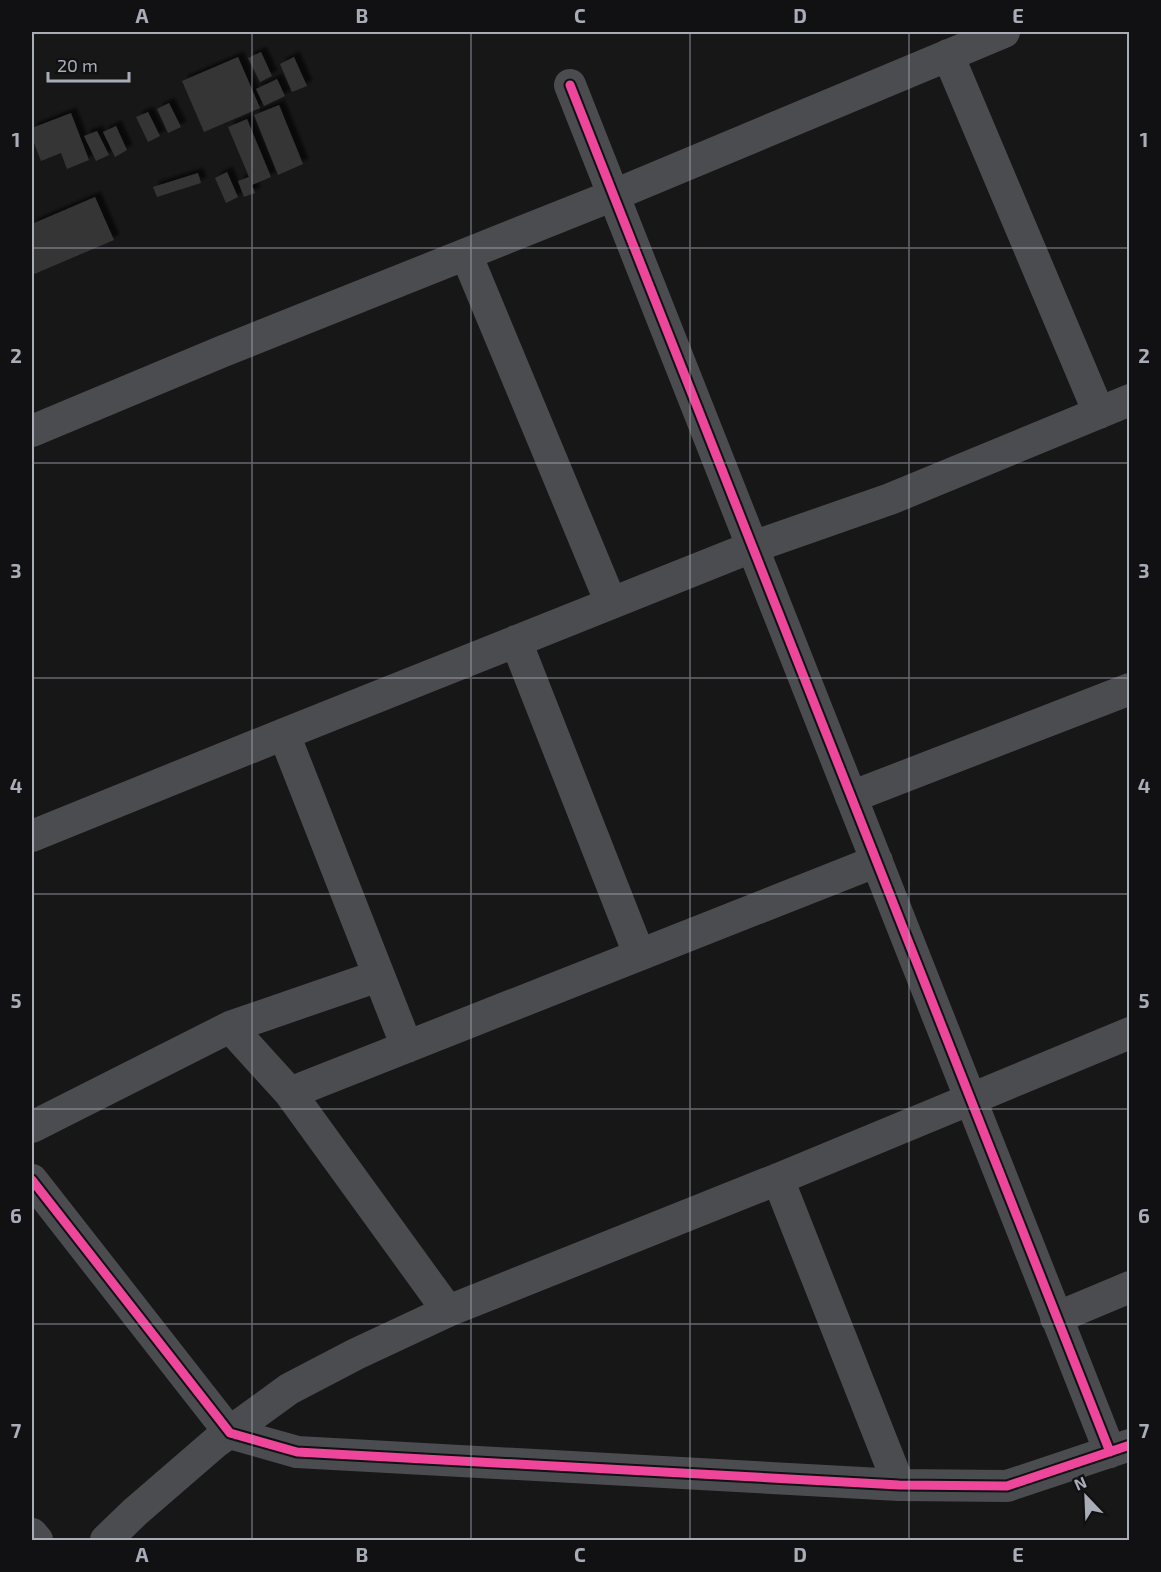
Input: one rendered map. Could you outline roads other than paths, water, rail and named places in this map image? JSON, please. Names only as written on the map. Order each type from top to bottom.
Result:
[{"type":"street","points":[[32,431],[614,195],[1004,32]]},
{"type":"street","points":[[948,55],[1099,413]]},
{"type":"street","points":[[32,1180],[230,1433],[297,1452],[899,1485],[1007,1486],[1120,1448],[1056,1318],[570,85]]},
{"type":"street","points":[[466,254],[611,603]]},
{"type":"street","points":[[32,836],[753,547],[890,499],[1130,400]]},
{"type":"street","points":[[516,641],[639,954]]},
{"type":"street","points":[[852,797],[1128,696]]},
{"type":"street","points":[[284,734],[407,1047]]},
{"type":"street","points":[[290,1093],[877,861]]},
{"type":"street","points":[[32,1127],[230,1027],[378,976]]},
{"type":"street","points":[[230,1027],[290,1093],[448,1311]]},
{"type":"street","points":[[106,1540],[135,1512],[230,1433],[289,1389],[448,1311],[778,1179],[1130,1033]]},
{"type":"street","points":[[778,1179],[899,1485]]},
{"type":"street","points":[[1056,1318],[1130,1287]]},
{"type":"street","points":[[32,1534],[37,1540]]}]
